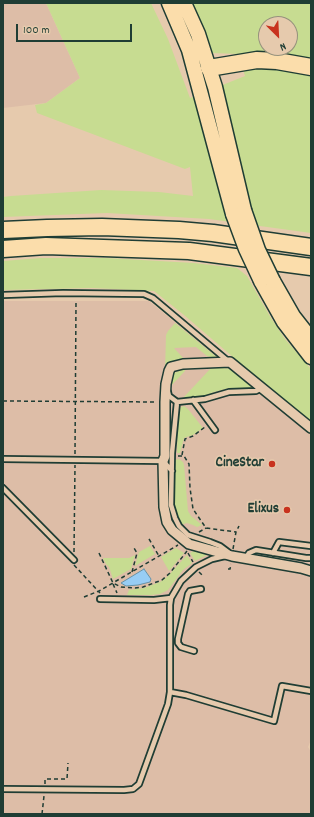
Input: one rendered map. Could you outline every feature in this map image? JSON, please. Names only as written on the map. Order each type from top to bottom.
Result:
[{"type":"highway","points":[[203,70],[257,60],[277,61],[311,67]]},
{"type":"highway","points":[[3,230],[102,227],[179,230],[213,232],[311,247]]},
{"type":"highway","points":[[3,249],[46,246],[189,250],[311,266]]},
{"type":"main road","points":[[170,3],[185,39],[215,87],[239,212],[258,250],[267,281],[284,322],[311,357]]},
{"type":"main road","points":[[184,3],[198,34],[203,70]]},
{"type":"main road","points":[[267,281],[311,339]]},
{"type":"street","points":[[311,428],[230,362],[183,364],[171,367],[169,371],[166,384],[165,456],[163,461],[165,515],[172,530],[189,541],[232,558],[246,558],[311,571]]},
{"type":"lane","points":[[3,296],[63,293],[144,294],[153,298],[230,362]]},
{"type":"lane","points":[[166,384],[169,396],[177,402],[229,392],[256,391],[262,388]]},
{"type":"lane","points":[[193,400],[215,430]]},
{"type":"lane","points":[[177,402],[172,456],[171,505],[175,518],[179,526],[188,535],[189,541]]},
{"type":"lane","points":[[3,459],[163,461],[172,471]]},
{"type":"lane","points":[[3,488],[74,560]]},
{"type":"lane","points":[[273,553],[279,542],[311,546]]},
{"type":"lane","points":[[246,558],[249,553],[256,550],[311,558]]},
{"type":"lane","points":[[3,789],[124,790],[133,789],[136,786],[141,780],[168,704],[170,692],[171,598],[181,581],[196,567],[212,559],[232,558]]},
{"type":"lane","points":[[301,568],[311,567]]},
{"type":"lane","points":[[194,651],[181,647],[178,639],[188,594],[190,591],[201,589]]},
{"type":"lane","points":[[100,599],[154,600],[171,598]]},
{"type":"lane","points":[[170,692],[186,695],[274,721],[282,686],[311,691]]},
{"type":"path","points":[[76,303],[74,565],[106,599]]},
{"type":"path","points":[[3,401],[165,402]]},
{"type":"path","points":[[182,456],[185,439],[193,436],[210,423]]},
{"type":"path","points":[[172,456],[184,456],[189,464],[193,509],[206,528]]},
{"type":"path","points":[[228,568],[230,569],[236,532],[240,526]]},
{"type":"path","points":[[99,553],[113,583],[121,587],[135,588],[162,580],[170,573],[182,558],[189,541],[194,534],[206,528],[236,532]]},
{"type":"path","points":[[149,539],[159,556]]},
{"type":"path","points":[[84,597],[99,591],[159,556],[189,541]]},
{"type":"path","points":[[132,572],[138,553],[134,548]]},
{"type":"path","points":[[200,572],[203,576]]},
{"type":"path","points":[[42,814],[45,779],[67,779],[68,763]]},
{"type":"shaded area","points":[[3,3],[46,3],[80,78],[46,103],[3,108]]},
{"type":"shaded area","points":[[3,301],[149,301],[311,435],[311,740],[308,747],[311,752],[311,814],[3,814]]},
{"type":"green space","points":[[46,3],[151,3],[168,39],[190,98],[245,76],[238,54],[212,53],[189,3],[311,3],[311,233],[209,219],[107,213],[3,217],[3,197],[11,196],[101,190],[159,192],[193,196],[190,167],[185,169],[37,113],[35,105],[46,103],[80,78]]},
{"type":"green space","points":[[41,258],[106,258],[194,263],[237,268],[247,276],[285,339],[311,369],[311,424],[154,291],[92,288],[3,290],[3,261]]},
{"type":"green space","points":[[175,323],[219,359],[207,356],[196,347],[174,348],[185,360],[171,363],[165,372],[166,335]]},
{"type":"green space","points":[[211,368],[230,369],[254,389],[229,388],[202,397],[183,398]]},
{"type":"green space","points":[[185,369],[185,371],[170,387],[174,373]]},
{"type":"green space","points":[[184,406],[203,428],[193,435],[184,438],[180,453],[177,453],[178,410]]},
{"type":"green space","points":[[179,459],[184,465],[188,511],[191,516],[202,525],[197,527],[187,523],[180,525],[177,519],[174,507],[174,462],[175,460]]},
{"type":"green space","points":[[150,546],[155,554],[135,566],[139,552]]},
{"type":"green space","points":[[176,548],[184,553],[169,571],[161,557]]},
{"type":"green space","points":[[197,549],[211,553],[195,561],[190,553]]},
{"type":"green space","points":[[135,555],[131,569],[113,579],[109,567],[103,558],[129,558]]},
{"type":"green space","points":[[187,555],[192,563],[183,570],[168,590],[160,594],[127,595],[129,590],[144,588],[160,582],[167,577]]},
{"type":"water","points":[[144,569],[151,579],[150,582],[126,586],[121,583]]},
{"type":"place","name":"CineStar","points":[[272,464]]},
{"type":"place","name":"Elixus","points":[[287,510]]}]
